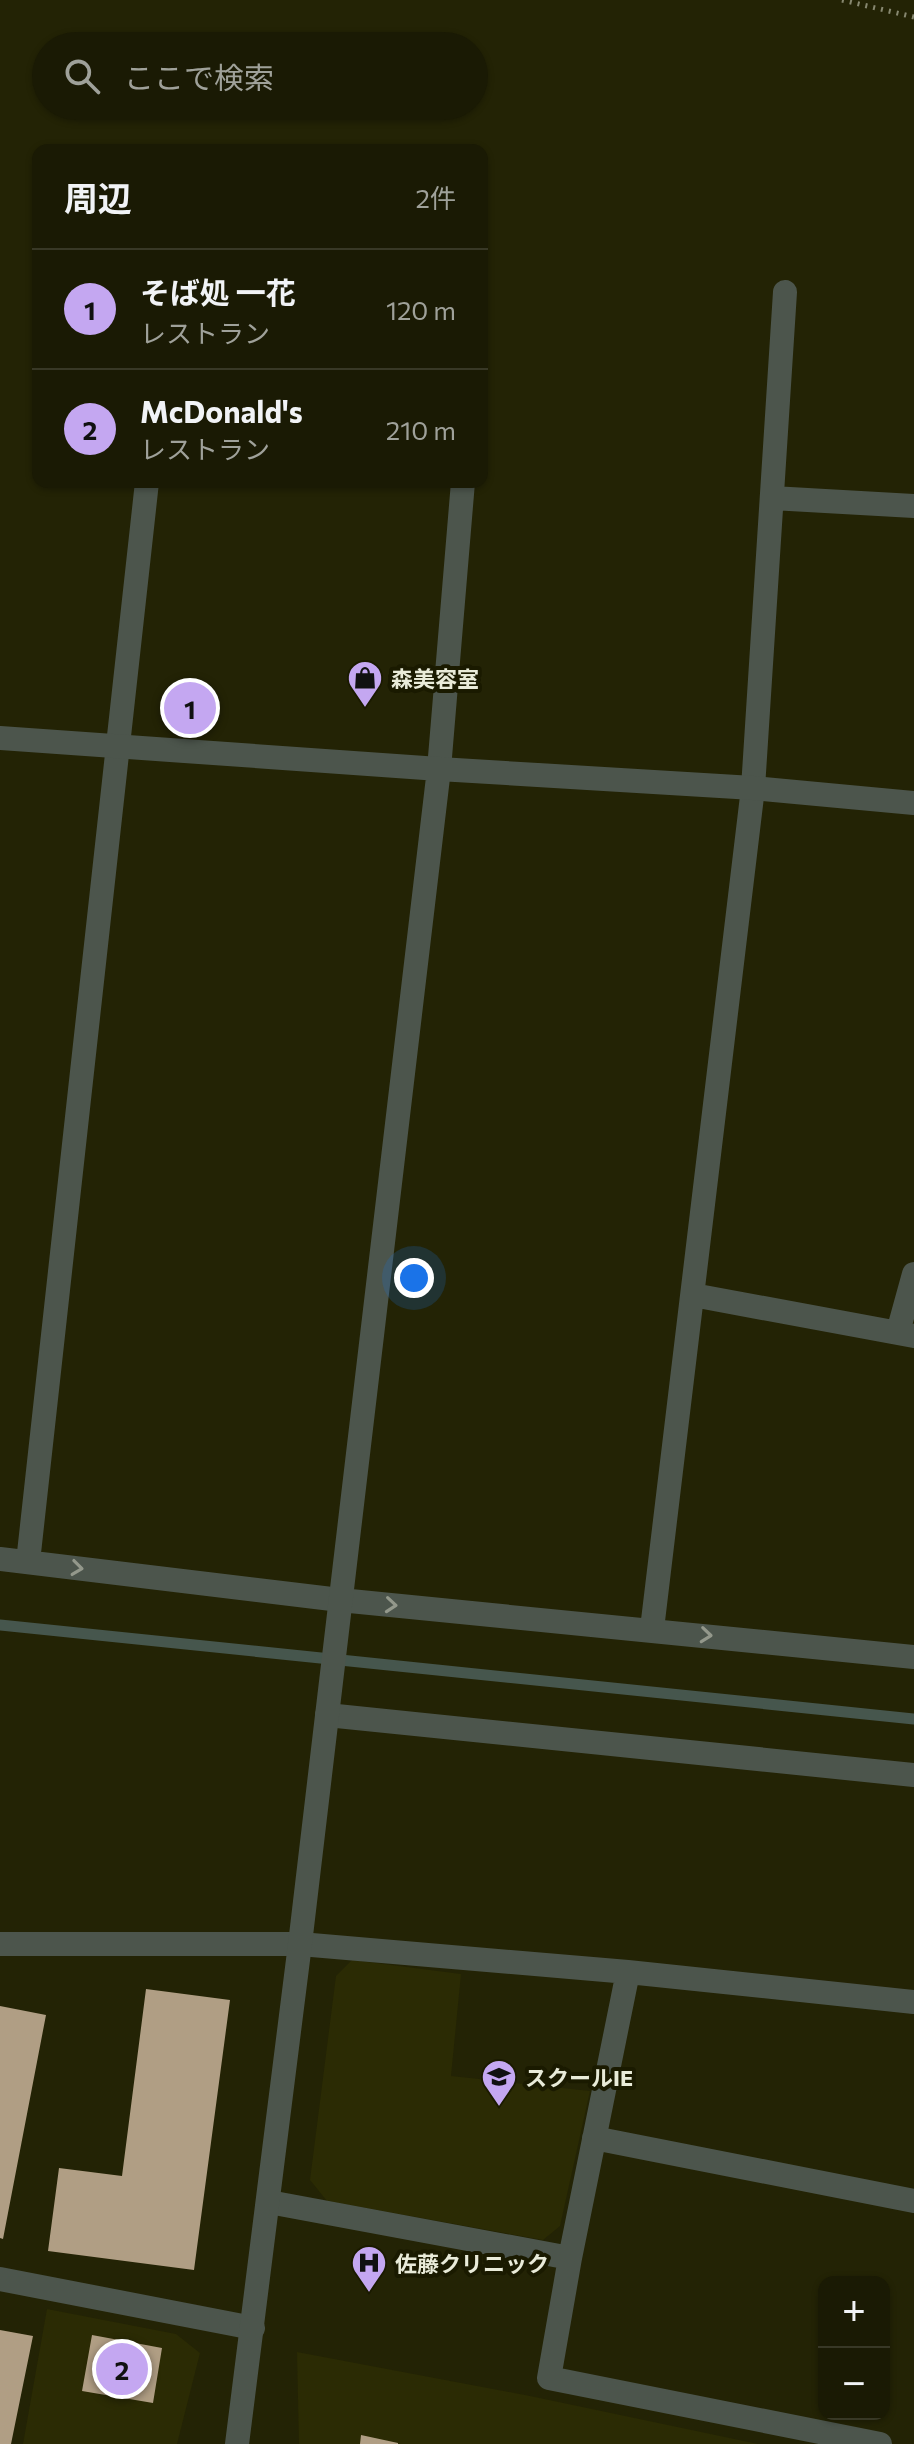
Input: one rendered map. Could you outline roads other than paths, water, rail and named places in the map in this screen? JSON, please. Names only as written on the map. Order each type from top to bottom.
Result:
[{"type":"street","points":[[652,1629],[753,788],[785,292]]},
{"type":"street","points":[[28,1562],[146,488]]},
{"type":"street","points":[[237,2444],[269,2202],[439,769],[462,488]]},
{"type":"street","points":[[772,498],[914,506]]},
{"type":"street","points":[[0,738],[753,788],[914,803]]},
{"type":"street","points":[[693,1295],[906,1334],[914,1274]]},
{"type":"street","points":[[0,1559],[340,1600],[914,1657]]},
{"type":"street","points":[[327,1715],[914,1775]]},
{"type":"street","points":[[0,1944],[300,1944],[628,1972],[914,2002]]},
{"type":"street","points":[[628,1972],[549,2378],[880,2444]]},
{"type":"street","points":[[594,2138],[914,2201]]},
{"type":"street","points":[[269,2202],[570,2258]]},
{"type":"street","points":[[0,2279],[253,2328]]},
{"type":"waterway","points":[[0,1625],[914,1719]]},
{"type":"place","name":"そば処 一花","points":[[190,708]]},
{"type":"place","name":"森美容室","points":[[365,709]]},
{"type":"place","name":"スクールIE","points":[[499,2108]]},
{"type":"place","name":"佐藤クリニック","points":[[369,2294]]},
{"type":"place","name":"McDonald's","points":[[122,2369]]}]
